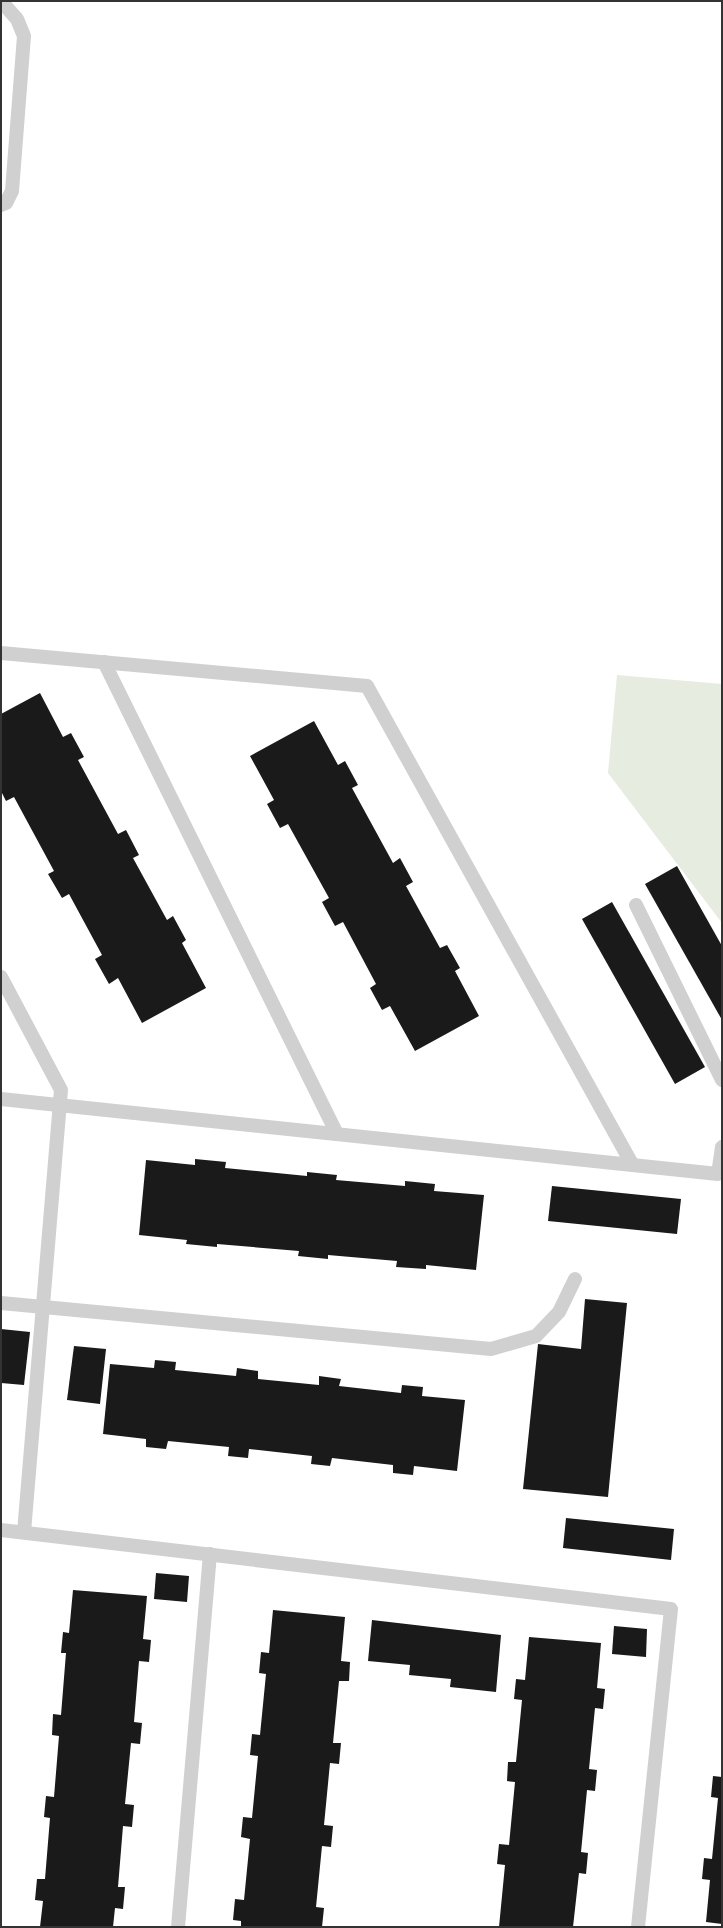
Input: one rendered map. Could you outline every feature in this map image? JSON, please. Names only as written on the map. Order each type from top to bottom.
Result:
[{"type":"lane","points":[[1,1],[17,19],[24,36],[12,191],[6,203],[1,205]]},
{"type":"lane","points":[[1,652],[367,686],[632,1164]]},
{"type":"lane","points":[[104,662],[337,1134]]},
{"type":"lane","points":[[636,904],[722,1080]]},
{"type":"lane","points":[[1,977],[61,1090],[24,1532]]},
{"type":"lane","points":[[1,1098],[60,1106],[718,1174],[722,1147]]},
{"type":"lane","points":[[1,1303],[490,1349],[536,1336],[559,1312],[575,1279]]},
{"type":"lane","points":[[1,1530],[671,1609],[638,1927]]},
{"type":"lane","points":[[178,1927],[210,1554]]},
{"type":"shaded area","points":[[617,675],[722,684],[722,923],[608,773]]},
{"type":"building","points":[[40,693],[63,737],[71,733],[84,757],[78,760],[118,834],[126,830],[139,855],[133,858],[167,920],[173,916],[186,940],[182,943],[206,988],[142,1023],[118,978],[109,984],[95,959],[102,955],[69,894],[62,898],[48,874],[54,871],[14,797],[6,801],[1,791],[1,714]]},
{"type":"building","points":[[314,721],[338,765],[345,761],[358,785],[352,788],[393,863],[400,858],[413,882],[406,886],[440,948],[447,945],[460,968],[455,971],[479,1016],[415,1051],[390,1006],[382,1010],[370,988],[376,984],[343,922],[335,926],[322,902],[329,898],[288,824],[280,828],[267,804],[274,800],[250,756]]},
{"type":"building","points":[[677,866],[722,946],[722,1020],[645,884]]},
{"type":"building","points":[[612,902],[705,1067],[675,1084],[582,919]]},
{"type":"building","points":[[195,1159],[226,1162],[225,1168],[307,1176],[307,1172],[337,1175],[336,1180],[405,1186],[405,1181],[435,1184],[434,1191],[484,1195],[476,1270],[426,1265],[426,1269],[396,1267],[397,1261],[328,1255],[328,1259],[298,1256],[299,1251],[217,1244],[217,1247],[186,1244],[187,1240],[139,1235],[146,1160],[195,1165]]},
{"type":"building","points":[[552,1186],[681,1199],[677,1234],[548,1221]]},
{"type":"building","points":[[585,1299],[627,1303],[608,1497],[523,1489],[538,1344],[581,1349]]},
{"type":"building","points":[[1,1329],[30,1332],[24,1385],[1,1383]]},
{"type":"building","points":[[74,1346],[106,1349],[100,1404],[67,1400]]},
{"type":"building","points":[[155,1360],[176,1362],[175,1370],[236,1376],[237,1368],[258,1371],[258,1379],[319,1385],[319,1376],[341,1379],[339,1386],[401,1393],[402,1385],[423,1387],[422,1396],[465,1400],[457,1471],[414,1466],[413,1475],[393,1473],[393,1465],[332,1458],[330,1466],[311,1464],[312,1456],[249,1449],[248,1458],[228,1456],[229,1447],[168,1441],[166,1449],[146,1447],[146,1439],[103,1434],[110,1364],[154,1368]]},
{"type":"building","points":[[566,1518],[674,1529],[671,1560],[563,1548]]},
{"type":"building","points":[[156,1573],[189,1576],[187,1602],[154,1599]]},
{"type":"building","points":[[73,1590],[147,1596],[143,1639],[151,1640],[149,1662],[139,1661],[134,1722],[142,1723],[140,1744],[131,1743],[125,1804],[134,1805],[132,1827],[123,1826],[118,1887],[125,1887],[123,1909],[115,1908],[113,1927],[40,1927],[43,1901],[35,1900],[37,1879],[45,1879],[50,1818],[44,1817],[46,1796],[54,1797],[59,1736],[52,1735],[53,1714],[61,1715],[66,1653],[61,1653],[63,1632],[69,1633]]},
{"type":"building","points":[[273,1610],[345,1617],[341,1661],[350,1662],[349,1681],[339,1681],[333,1743],[341,1743],[339,1764],[330,1763],[324,1825],[333,1826],[331,1847],[322,1846],[316,1907],[324,1908],[322,1927],[241,1927],[241,1921],[233,1920],[235,1899],[244,1900],[250,1839],[241,1837],[243,1817],[252,1818],[258,1756],[250,1755],[252,1734],[260,1735],[266,1674],[259,1673],[261,1652],[269,1653]]},
{"type":"building","points":[[372,1620],[501,1635],[496,1692],[450,1687],[451,1679],[409,1675],[410,1665],[368,1661]]},
{"type":"building","points":[[614,1626],[647,1629],[646,1657],[612,1654]]},
{"type":"building","points":[[529,1637],[601,1643],[597,1688],[605,1689],[603,1709],[595,1708],[589,1769],[597,1770],[595,1791],[587,1790],[581,1852],[588,1853],[586,1874],[579,1873],[573,1927],[499,1927],[505,1865],[497,1864],[499,1844],[509,1845],[515,1782],[507,1781],[508,1762],[516,1762],[522,1700],[514,1699],[516,1679],[525,1680]]},
{"type":"building","points":[[713,1776],[722,1777],[722,1924],[706,1922],[710,1880],[702,1879],[704,1858],[712,1859],[718,1798],[711,1797]]}]
